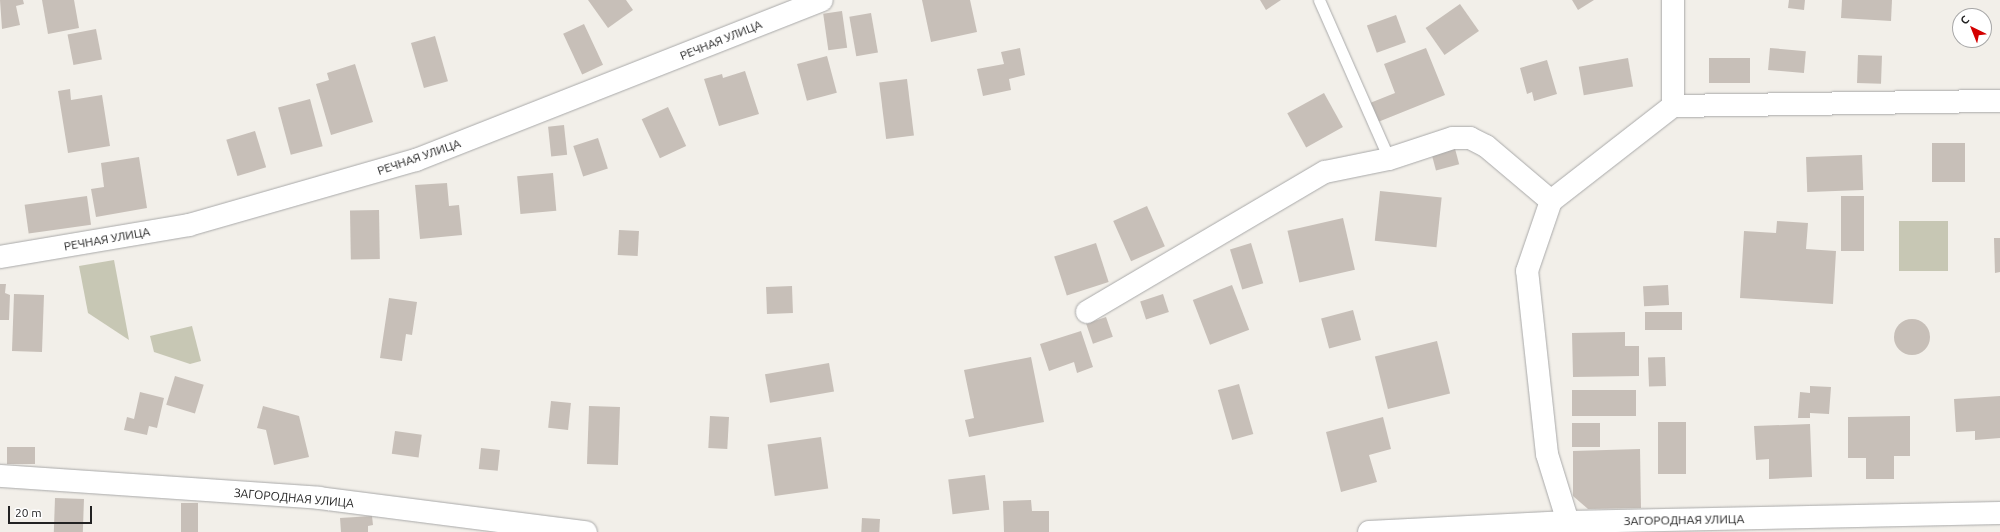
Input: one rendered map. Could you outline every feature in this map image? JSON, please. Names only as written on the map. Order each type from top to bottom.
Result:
[{"type":"street","name":"РЕЧНАЯ УЛИЦА","points":[[0,257],[189,225],[416,160],[822,0]]},
{"type":"street","points":[[1673,0],[1673,106]]},
{"type":"street","points":[[1568,527],[1547,454],[1527,270],[1551,202],[1673,106],[2000,101]]},
{"type":"street","points":[[1087,312],[1325,172],[1389,159],[1453,138],[1470,138],[1486,146],[1551,202]]},
{"type":"street","name":"ЗАГОРОДНАЯ УЛИЦА","points":[[0,476],[319,498],[586,532]]},
{"type":"street","name":"ЗАГОРОДНАЯ УЛИЦА","points":[[1369,532],[2000,513]]},
{"type":"lane","points":[[1319,0],[1389,159]]},
{"type":"shaded area","points":[[1899,221],[1948,221],[1948,271],[1899,271]]},
{"type":"shaded area","points":[[114,260],[129,340],[88,313],[79,266]]},
{"type":"shaded area","points":[[192,326],[201,361],[190,364],[154,352],[150,336]]},
{"type":"building","points":[[0,0],[23,0],[24,4],[16,6],[20,25],[2,29]]},
{"type":"building","points":[[42,0],[74,0],[79,28],[48,34]]},
{"type":"building","points":[[588,0],[626,0],[633,10],[608,28]]},
{"type":"building","points":[[922,0],[970,0],[977,32],[931,42]]},
{"type":"building","points":[[1260,0],[1281,0],[1266,10]]},
{"type":"building","points":[[1572,0],[1594,0],[1578,10]]},
{"type":"building","points":[[1789,0],[1805,0],[1804,10],[1788,8]]},
{"type":"building","points":[[1842,0],[1892,0],[1891,21],[1841,18]]},
{"type":"building","points":[[1460,4],[1479,31],[1445,55],[1426,28]]},
{"type":"building","points":[[842,11],[847,48],[828,50],[823,14]]},
{"type":"building","points":[[871,13],[878,52],[856,56],[849,17]]},
{"type":"building","points":[[1396,15],[1406,42],[1377,53],[1367,26]]},
{"type":"building","points":[[584,24],[603,65],[582,75],[563,34]]},
{"type":"building","points":[[96,29],[102,59],[73,65],[68,35]]},
{"type":"building","points":[[435,36],[448,81],[424,88],[411,43]]},
{"type":"building","points":[[1020,48],[1025,75],[1009,79],[1011,90],[983,96],[977,69],[1004,64],[1001,52]]},
{"type":"building","points":[[1426,48],[1445,95],[1378,122],[1370,103],[1395,93],[1384,64]]},
{"type":"building","points":[[1770,48],[1806,51],[1804,73],[1768,70]]},
{"type":"building","points":[[1858,55],[1882,56],[1881,84],[1857,83]]},
{"type":"building","points":[[827,56],[837,93],[807,101],[797,64]]},
{"type":"building","points":[[1628,58],[1633,87],[1584,95],[1579,67]]},
{"type":"building","points":[[1709,58],[1750,58],[1750,83],[1709,83]]},
{"type":"building","points":[[1547,60],[1557,94],[1534,101],[1532,92],[1527,94],[1520,68]]},
{"type":"building","points":[[355,64],[373,122],[331,135],[316,84],[329,80],[327,73]]},
{"type":"building","points":[[745,71],[759,114],[719,126],[704,79],[722,74],[723,78]]},
{"type":"building","points":[[907,79],[914,136],[886,139],[879,82]]},
{"type":"building","points":[[70,89],[71,100],[102,95],[110,146],[68,153],[58,91]]},
{"type":"building","points":[[1324,93],[1343,127],[1306,147],[1287,113]]},
{"type":"building","points":[[310,99],[323,146],[291,155],[278,108]]},
{"type":"building","points":[[668,107],[686,146],[660,158],[642,119]]},
{"type":"building","points":[[564,125],[567,155],[551,157],[548,127]]},
{"type":"building","points":[[255,131],[266,167],[237,176],[226,140]]},
{"type":"building","points":[[598,138],[608,168],[583,176],[573,146]]},
{"type":"building","points":[[1932,143],[1965,143],[1965,182],[1932,182]]},
{"type":"building","points":[[1454,145],[1459,164],[1436,171],[1431,151]]},
{"type":"building","points":[[1862,155],[1863,190],[1807,192],[1806,157]]},
{"type":"building","points":[[139,157],[147,208],[96,217],[91,189],[104,187],[101,163]]},
{"type":"building","points":[[553,173],[556,211],[520,214],[517,176]]},
{"type":"building","points":[[447,183],[449,206],[459,205],[462,235],[420,239],[415,185]]},
{"type":"building","points":[[1380,191],[1442,197],[1436,247],[1375,241]]},
{"type":"building","points":[[87,196],[91,225],[29,233],[25,205]]},
{"type":"building","points":[[1841,196],[1864,196],[1864,251],[1841,251]]},
{"type":"building","points":[[1147,206],[1165,246],[1131,261],[1113,221]]},
{"type":"building","points":[[379,210],[380,259],[351,259],[350,211]]},
{"type":"building","points":[[1343,218],[1355,270],[1299,282],[1287,231]]},
{"type":"building","points":[[1777,221],[1808,223],[1806,249],[1836,251],[1833,304],[1740,298],[1744,231],[1776,233]]},
{"type":"building","points":[[619,230],[639,231],[638,256],[618,255]]},
{"type":"building","points":[[1994,238],[2000,238],[2000,272],[1995,273]]},
{"type":"building","points":[[1096,243],[1109,282],[1067,296],[1054,257]]},
{"type":"building","points":[[1251,243],[1263,283],[1242,290],[1230,249]]},
{"type":"building","points":[[0,284],[6,284],[5,293],[10,295],[9,320],[0,320]]},
{"type":"building","points":[[1232,285],[1249,330],[1210,345],[1193,300]]},
{"type":"building","points":[[1668,285],[1669,305],[1644,306],[1643,286]]},
{"type":"building","points":[[792,286],[793,313],[767,314],[766,287]]},
{"type":"building","points":[[14,294],[44,295],[42,352],[12,351]]},
{"type":"building","points":[[1163,294],[1169,312],[1146,319],[1140,301]]},
{"type":"building","points":[[389,298],[417,302],[412,335],[406,334],[402,361],[380,358]]},
{"type":"building","points":[[1353,310],[1361,340],[1329,348],[1321,319]]},
{"type":"building","points":[[1645,312],[1682,312],[1682,330],[1645,330]]},
{"type":"building","points":[[1106,317],[1113,337],[1093,344],[1086,324]]},
{"type":"building","points":[[1912,319],[1922,322],[1927,327],[1930,337],[1927,347],[1922,352],[1912,355],[1902,352],[1897,347],[1894,337],[1897,327],[1902,322]]},
{"type":"building","points":[[1081,331],[1093,367],[1077,373],[1074,362],[1049,371],[1040,344]]},
{"type":"building","points":[[1625,332],[1625,346],[1639,346],[1639,376],[1573,377],[1572,333]]},
{"type":"building","points":[[1437,341],[1450,393],[1388,409],[1375,356]]},
{"type":"building","points":[[1031,357],[1044,422],[969,437],[965,420],[974,418],[964,370]]},
{"type":"building","points":[[1665,357],[1666,386],[1649,387],[1648,358]]},
{"type":"building","points":[[829,363],[834,392],[770,403],[765,374]]},
{"type":"building","points":[[175,376],[204,385],[195,413],[166,405]]},
{"type":"building","points":[[1239,384],[1253,434],[1232,440],[1218,390]]},
{"type":"building","points":[[1810,386],[1831,387],[1829,414],[1810,413],[1810,418],[1798,418],[1800,392],[1810,393]]},
{"type":"building","points":[[1572,390],[1636,390],[1636,416],[1572,416]]},
{"type":"building","points":[[140,392],[164,398],[157,428],[149,426],[147,435],[124,430],[127,417],[134,419]]},
{"type":"building","points":[[2000,396],[2000,438],[1975,440],[1975,431],[1956,432],[1954,399]]},
{"type":"building","points":[[551,401],[571,403],[568,430],[548,428]]},
{"type":"building","points":[[263,406],[299,416],[309,457],[274,465],[266,430],[257,428]]},
{"type":"building","points":[[589,406],[620,407],[618,465],[587,464]]},
{"type":"building","points":[[710,416],[729,417],[727,449],[708,448]]},
{"type":"building","points":[[1910,416],[1910,456],[1894,456],[1894,479],[1866,479],[1866,458],[1848,458],[1848,417]]},
{"type":"building","points":[[1383,417],[1391,449],[1369,455],[1377,482],[1341,492],[1326,432]]},
{"type":"building","points":[[1658,422],[1686,422],[1686,474],[1658,474]]},
{"type":"building","points":[[1572,423],[1600,423],[1600,447],[1572,447]]},
{"type":"building","points":[[1810,424],[1812,477],[1769,479],[1769,459],[1756,460],[1754,426]]},
{"type":"building","points":[[395,431],[422,435],[419,458],[392,454]]},
{"type":"building","points":[[821,437],[828,488],[775,496],[768,445]]},
{"type":"building","points":[[7,447],[35,447],[35,464],[7,464]]},
{"type":"building","points":[[481,448],[500,450],[498,471],[479,469]]},
{"type":"building","points":[[1640,449],[1641,508],[1588,509],[1573,496],[1573,451]]},
{"type":"building","points":[[985,475],[989,510],[953,514],[948,480]]},
{"type":"building","points":[[55,498],[84,499],[83,532],[54,532]]},
{"type":"building","points":[[1031,500],[1032,511],[1049,511],[1049,532],[1004,532],[1003,501]]},
{"type":"building","points":[[181,503],[198,503],[198,532],[181,532]]},
{"type":"building","points":[[372,516],[373,525],[368,526],[368,532],[341,532],[340,518]]},
{"type":"building","points":[[862,518],[880,519],[879,532],[861,532]]}]
